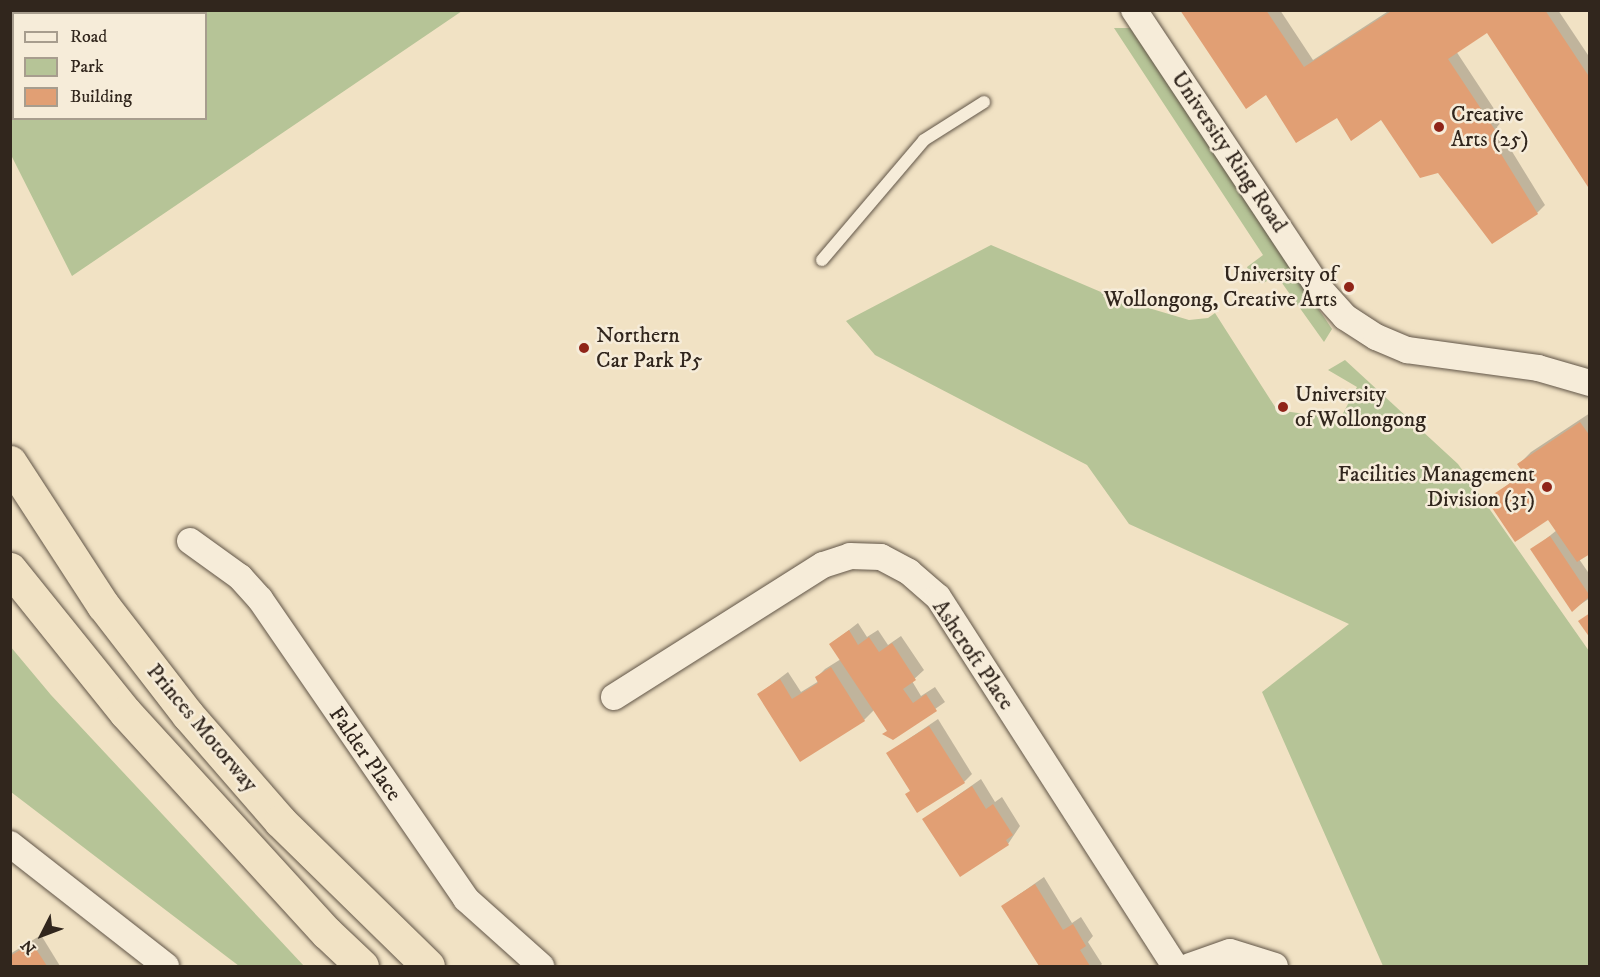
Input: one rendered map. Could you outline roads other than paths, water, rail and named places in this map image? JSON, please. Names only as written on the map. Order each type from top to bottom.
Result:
[{"type":"highway","name":"Princes Motorway","points":[[10,462],[103,605],[189,715],[280,821],[428,966]]},
{"type":"highway","points":[[10,487],[103,605]]},
{"type":"highway","name":"Princes Motorway","points":[[10,569],[125,712],[327,933],[362,966]]},
{"type":"street","name":"University Ring Road","points":[[1134,10],[1319,288],[1345,317],[1376,337],[1407,350],[1538,368],[1590,383]]},
{"type":"street","name":"Falder Place","points":[[190,542],[240,577],[260,599],[466,899],[541,966]]},
{"type":"street","name":"Ashcroft Place","points":[[614,697],[823,565],[850,556],[881,557],[909,572],[938,597],[1175,966]]},
{"type":"street","points":[[10,844],[160,965]]},
{"type":"street","points":[[1190,966],[1230,952],[1275,966]]},
{"type":"lane","points":[[822,260],[924,140],[984,102]]},
{"type":"place","name":"Creative Arts (25)","points":[[1439,127]]},
{"type":"place","name":"University of Wollongong, Creative Arts","points":[[1349,287]]},
{"type":"place","name":"Northern Car Park P5","points":[[584,348]]},
{"type":"place","name":"University of Wollongong","points":[[1283,407]]},
{"type":"place","name":"Facilities Management Division (31)","points":[[1547,487]]}]
